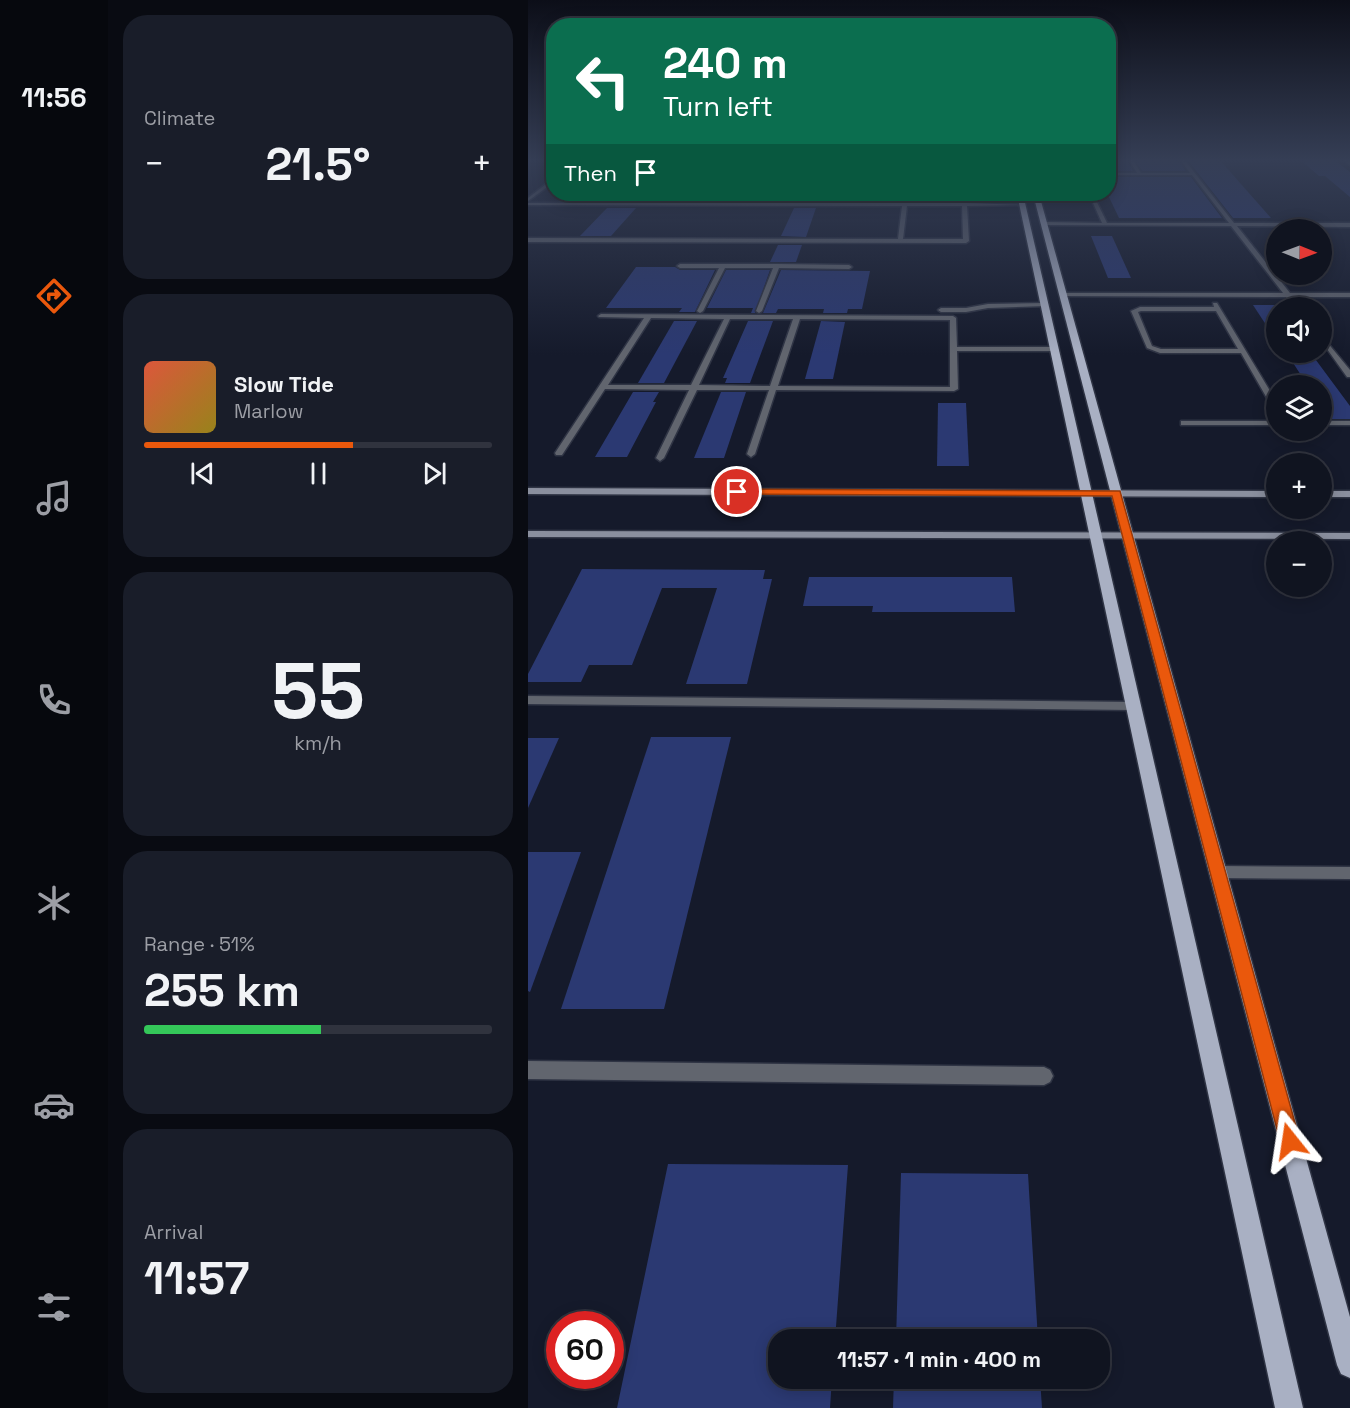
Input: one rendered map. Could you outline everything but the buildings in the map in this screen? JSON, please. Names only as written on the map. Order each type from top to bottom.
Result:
[{"type":"main road","points":[[1026,224],[1289,1408]]},
{"type":"main road","points":[[1044,224],[1350,1365]]},
{"type":"street","points":[[528,491],[1266,494]]},
{"type":"street","points":[[1332,494],[1350,494]]},
{"type":"street","points":[[528,534],[1350,536]]},
{"type":"lane","points":[[900,241],[902,224]]},
{"type":"lane","points":[[528,240],[966,241],[965,224]]},
{"type":"lane","points":[[1044,224],[1350,225]]},
{"type":"lane","points":[[1233,225],[1288,295]]},
{"type":"lane","points":[[680,266],[849,267]]},
{"type":"lane","points":[[700,311],[723,266]]},
{"type":"lane","points":[[759,311],[777,266]]},
{"type":"lane","points":[[1063,295],[1350,295]]},
{"type":"lane","points":[[1210,295],[1266,390]]},
{"type":"lane","points":[[610,311],[950,310],[988,306],[1044,305]]},
{"type":"lane","points":[[1218,309],[1140,309],[1134,311],[1149,347],[1160,351],[1243,351]]},
{"type":"lane","points":[[601,316],[953,318],[954,389],[602,387]]},
{"type":"lane","points":[[559,453],[649,316]]},
{"type":"lane","points":[[660,458],[728,317]]},
{"type":"lane","points":[[751,454],[797,317]]},
{"type":"lane","points":[[953,349],[1054,350]]},
{"type":"lane","points":[[1332,351],[1350,375]]},
{"type":"lane","points":[[1184,423],[1266,423]]},
{"type":"lane","points":[[1332,423],[1350,423]]},
{"type":"lane","points":[[528,700],[1133,706]]},
{"type":"lane","points":[[1218,872],[1350,873]]},
{"type":"lane","points":[[528,1070],[1044,1076]]},
{"type":"route","points":[[737,492],[1116,493],[1290,1141]]}]
